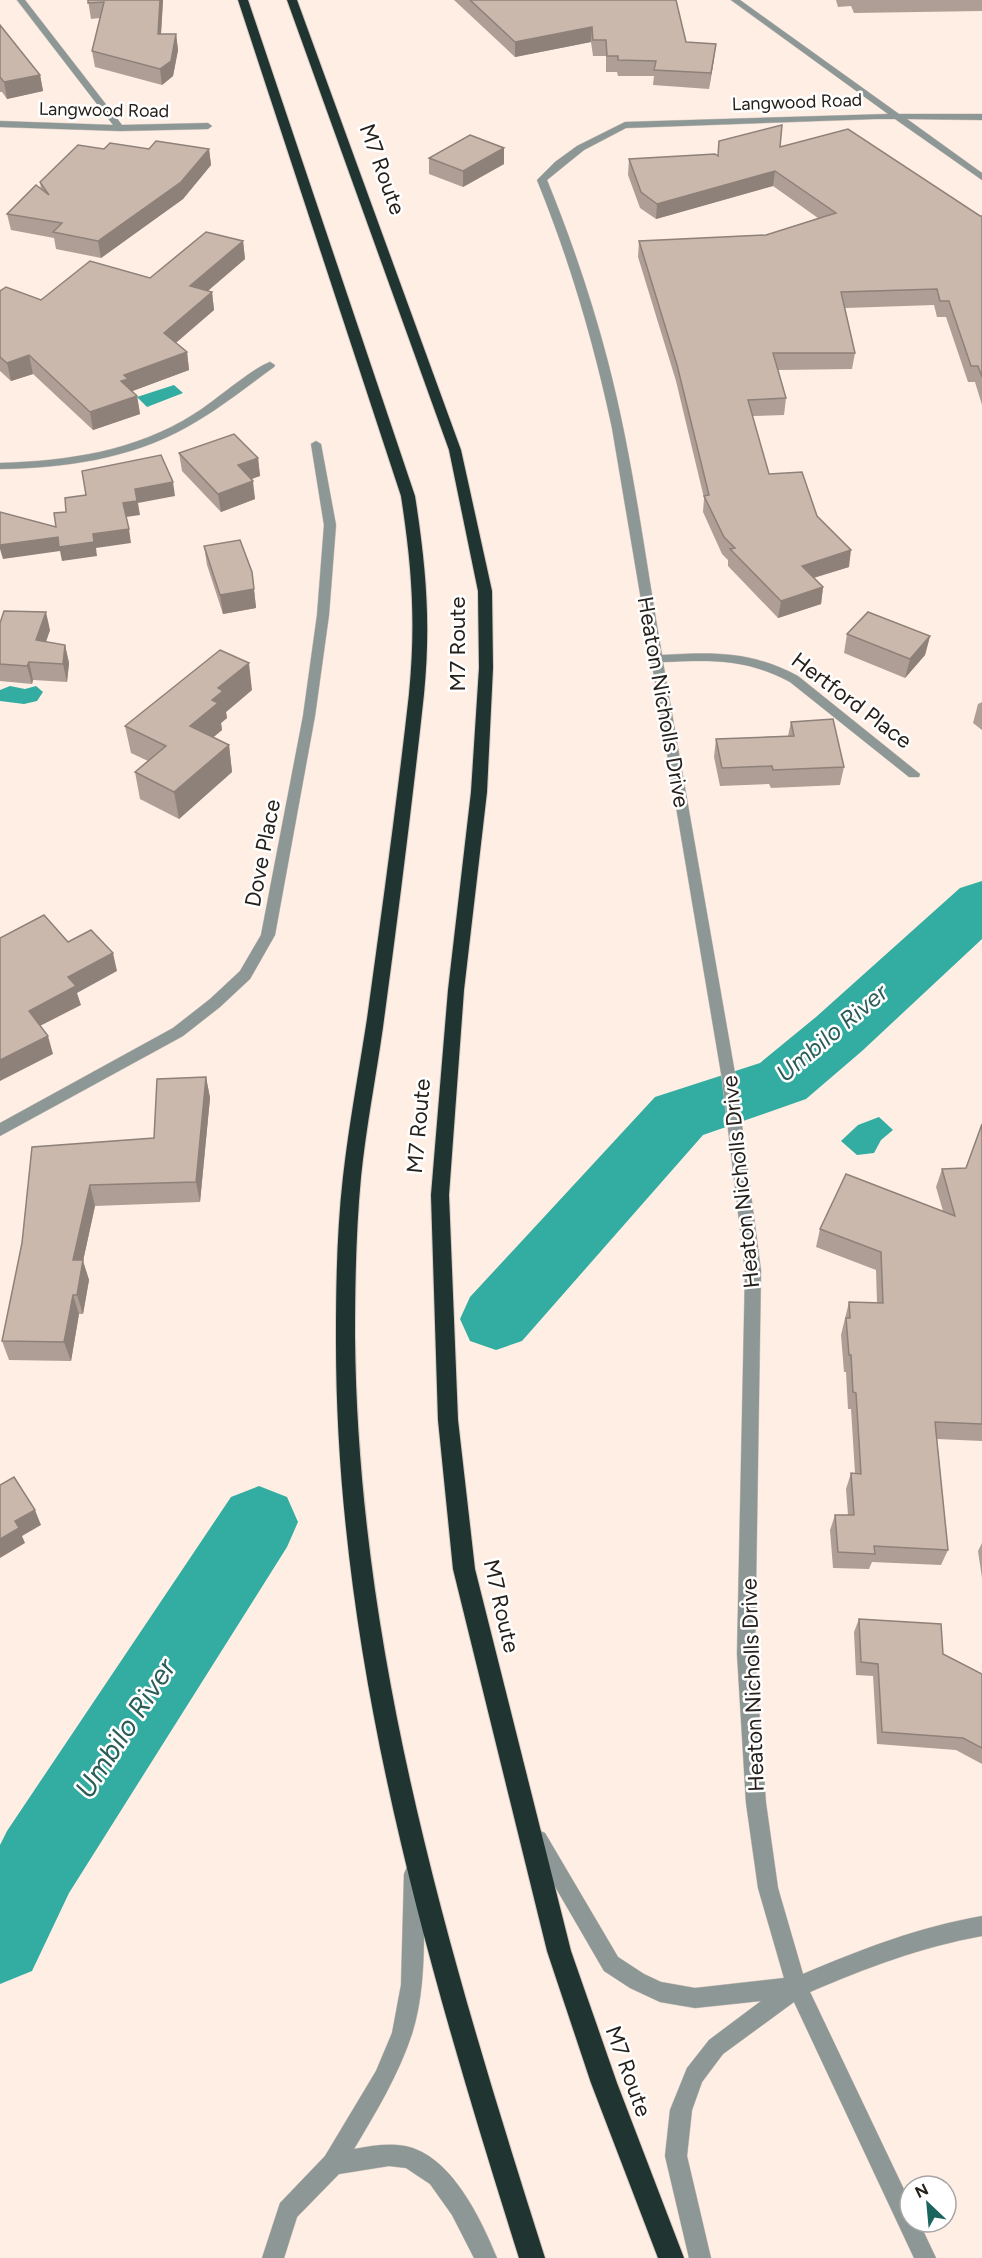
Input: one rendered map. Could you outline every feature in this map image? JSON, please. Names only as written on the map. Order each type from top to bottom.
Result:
[{"type":"highway","name":"M7 Route","points":[[243,0],[408,496],[420,576],[421,650],[412,735],[393,896],[350,1199],[345,1346],[350,1451],[361,1582],[379,1690],[415,1860],[481,2100],[532,2258]]},
{"type":"highway","name":"M7 Route","points":[[292,0],[456,450],[485,591],[486,668],[479,792],[456,990],[440,1195],[448,1420],[464,1569],[559,1951],[604,2083],[671,2258]]},
{"type":"street","points":[[21,0],[120,128]]},
{"type":"street","points":[[735,0],[982,177]]},
{"type":"street","name":"Langwood Road","points":[[613,129],[644,123],[829,120],[894,116],[982,117]]},
{"type":"street","name":"Langwood Road","points":[[0,124],[120,128],[208,126]]},
{"type":"street","name":"Heaton Nicholls Drive","points":[[613,129],[542,180],[566,239],[603,362],[729,1080],[753,1271],[746,1654],[756,1803],[768,1888],[797,1987],[926,2258]]},
{"type":"street","points":[[0,466],[45,466],[132,447],[171,431],[270,365]]},
{"type":"street","name":"Dove Place","points":[[0,1130],[178,1032],[215,1003],[245,975],[268,935],[309,716],[322,615],[330,525],[316,444]]},
{"type":"street","name":"Hertford Place","points":[[656,659],[738,656],[773,666],[794,679],[914,774]]},
{"type":"street","points":[[525,1818],[611,1964],[637,1981],[660,1992],[695,1998],[797,1987]]},
{"type":"street","points":[[273,2258],[288,2211],[333,2164],[384,2078],[402,2033],[411,1984],[415,1860]]},
{"type":"street","points":[[700,2258],[676,2156],[681,2109],[694,2075],[716,2047],[797,1987],[876,1953],[949,1932],[982,1926]]},
{"type":"street","points":[[333,2164],[390,2155],[415,2159],[436,2174],[458,2204],[486,2258]]},
{"type":"water","points":[[174,385],[183,393],[147,407],[137,397]]},
{"type":"water","points":[[10,686],[25,689],[36,686],[43,692],[37,701],[24,704],[0,701],[0,690]]},
{"type":"water","points":[[879,1117],[893,1130],[881,1140],[874,1153],[857,1155],[841,1141],[858,1125]]},
{"type":"building","points":[[88,0],[160,0],[158,34],[176,34],[171,61],[160,69],[92,51],[104,2],[88,3]]},
{"type":"building","points":[[470,0],[676,0],[686,42],[716,44],[711,73],[654,70],[656,61],[618,60],[618,56],[607,56],[606,40],[593,40],[592,27],[515,42]]},
{"type":"building","points":[[0,25],[40,75],[4,82],[0,77]]},
{"type":"building","points":[[782,125],[780,147],[848,129],[982,216],[982,377],[978,366],[971,366],[949,301],[940,301],[937,289],[841,292],[855,353],[773,353],[786,398],[748,400],[769,474],[802,472],[817,516],[851,550],[802,566],[823,587],[781,601],[730,549],[735,548],[724,537],[704,496],[709,495],[677,365],[639,241],[766,235],[836,213],[775,171],[657,204],[641,192],[629,159],[715,154],[718,156],[719,141]]},
{"type":"building","points":[[470,135],[504,148],[463,171],[429,158]]},
{"type":"building","points":[[156,141],[209,149],[181,182],[98,241],[53,232],[62,223],[7,214],[36,185],[49,195],[40,182],[78,145],[104,149],[110,143],[149,149]]},
{"type":"building","points":[[206,232],[243,241],[190,286],[212,292],[164,333],[187,352],[124,375],[128,379],[121,381],[137,396],[90,412],[29,355],[7,363],[0,357],[0,291],[6,287],[41,300],[90,261],[150,278]]},
{"type":"building","points":[[234,434],[258,458],[238,465],[253,481],[218,494],[179,453]]},
{"type":"building","points":[[161,455],[173,482],[135,489],[137,501],[123,503],[129,529],[93,534],[94,542],[59,547],[58,537],[0,545],[0,512],[56,527],[54,513],[66,512],[65,498],[86,495],[82,471]]},
{"type":"building","points":[[240,540],[252,572],[254,589],[220,595],[204,546]]},
{"type":"building","points":[[4,611],[46,612],[36,640],[65,645],[63,664],[29,662],[27,666],[0,664],[0,623]]},
{"type":"building","points":[[868,612],[930,636],[910,659],[847,634]]},
{"type":"building","points":[[220,650],[249,663],[218,688],[223,691],[212,700],[218,703],[190,726],[229,745],[174,792],[135,772],[166,746],[125,726]]},
{"type":"building","points":[[833,719],[844,767],[773,770],[772,766],[722,768],[716,739],[794,736],[791,722]]},
{"type":"building","points":[[44,915],[68,942],[91,930],[113,953],[68,977],[76,986],[29,1011],[48,1036],[0,1060],[0,938]]},
{"type":"building","points":[[206,1077],[196,1182],[90,1185],[73,1260],[83,1260],[77,1295],[73,1295],[64,1342],[2,1341],[22,1243],[32,1147],[154,1138],[157,1079]]},
{"type":"building","points":[[982,1124],[982,1424],[935,1422],[948,1550],[874,1546],[875,1554],[838,1552],[835,1515],[854,1515],[851,1473],[861,1474],[856,1393],[853,1392],[846,1318],[850,1318],[849,1302],[883,1303],[881,1252],[820,1229],[846,1174],[955,1216],[942,1169],[966,1168]]},
{"type":"building","points":[[14,1477],[35,1510],[15,1521],[19,1528],[0,1539],[0,1485]]},
{"type":"building","points":[[859,1619],[941,1624],[943,1654],[982,1674],[982,1748],[963,1738],[882,1732],[878,1664],[861,1662]]},
{"type":"waterway","name":"Umbilo River","points":[[496,1319],[679,1116],[783,1081],[839,1034],[982,903]]},
{"type":"waterway","name":"Umbilo River","points":[[0,1939],[38,1862],[259,1522]]}]
